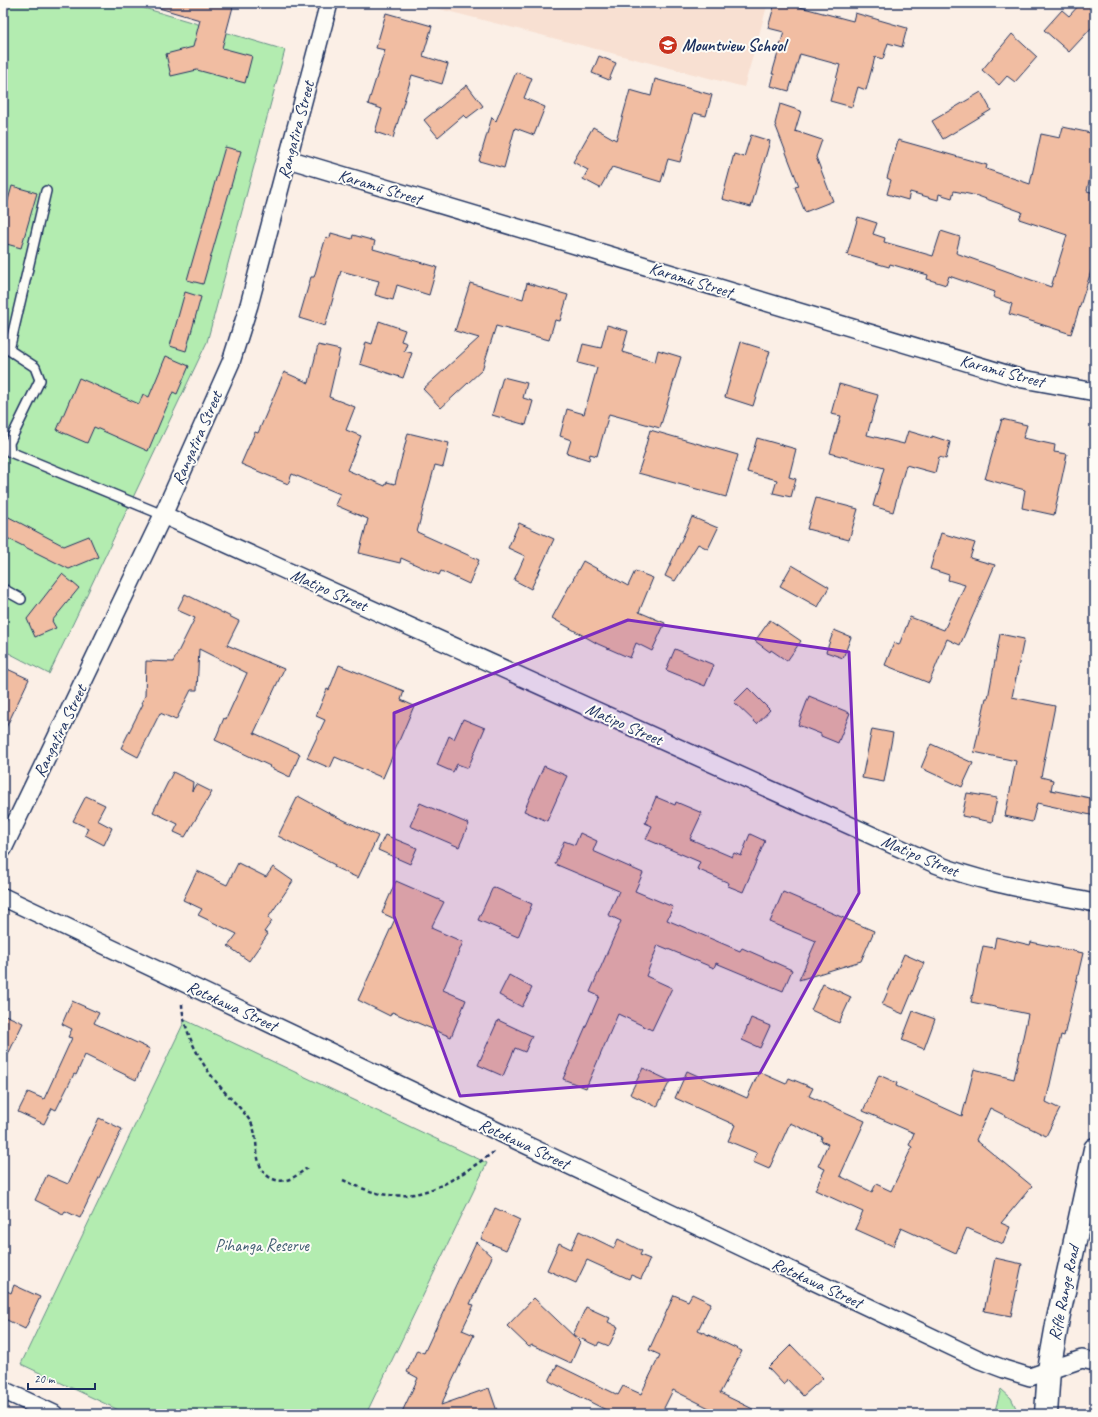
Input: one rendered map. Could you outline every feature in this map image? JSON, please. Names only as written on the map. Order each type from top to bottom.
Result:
[{"type":"street","name":"Rangatira Street","points":[[3,849],[162,515],[231,362],[249,305],[329,3]]},
{"type":"street","name":"Karamū Street","points":[[288,159],[1023,379],[1095,392]]},
{"type":"street","name":"Matipo Street","points":[[162,515],[933,863],[958,873],[986,881],[1095,903]]},
{"type":"street","name":"Rotokawa Street","points":[[3,897],[980,1360],[1004,1370],[1030,1377],[1082,1359],[1095,1362]]},
{"type":"street","name":"Rifle Range Road","points":[[1046,1414],[1049,1370],[1058,1319],[1095,1149]]},
{"type":"street","points":[[3,1390],[54,1414]]},
{"type":"lane","points":[[46,191],[8,350],[35,367],[40,380],[9,443],[6,454],[162,515]]},
{"type":"lane","points":[[3,589],[21,599]]},
{"type":"path","points":[[182,982],[183,1011],[197,1052],[205,1068],[218,1086],[241,1108],[251,1123],[255,1133],[259,1166],[268,1176],[279,1181],[286,1181],[295,1177],[307,1168]]},
{"type":"path","points":[[342,1180],[388,1195],[410,1195],[438,1188],[513,1139]]},
{"type":"highlighted area","points":[[628,620],[849,652],[859,893],[760,1073],[460,1096],[394,916],[394,713]]},
{"type":"shaded area","name":"Mountview School","points":[[416,3],[768,3],[744,87]]},
{"type":"green space","points":[[3,3],[135,3],[134,5],[285,50],[207,342],[49,674],[3,650]]},
{"type":"green space","name":"Pihanga Reserve","points":[[185,1020],[487,1163],[366,1414],[127,1414],[21,1364]]},
{"type":"green space","points":[[1001,1389],[1011,1398],[1019,1414],[994,1414]]},
{"type":"building","points":[[160,3],[234,3],[222,48],[252,56],[245,83],[197,70],[171,76],[166,54],[193,47],[200,20],[159,8]]},
{"type":"building","points":[[775,3],[785,3],[853,21],[855,13],[907,28],[902,47],[888,43],[883,59],[875,57],[866,90],[858,87],[852,107],[830,101],[840,65],[800,54],[789,91],[771,86],[774,74],[772,74],[784,32],[768,28]]},
{"type":"building","points":[[1081,3],[1095,3],[1095,24],[1069,52],[1044,30],[1062,10],[1069,16]]},
{"type":"building","points":[[386,13],[432,26],[423,56],[448,64],[442,84],[412,75],[393,138],[375,132],[382,109],[368,104],[385,50],[376,48]]},
{"type":"building","points":[[1012,34],[1037,57],[1015,82],[1007,76],[999,85],[982,70]]},
{"type":"building","points":[[599,56],[616,63],[609,80],[592,73]]},
{"type":"building","points":[[516,72],[532,78],[524,98],[545,107],[534,135],[515,128],[504,168],[479,161],[492,117],[496,121]]},
{"type":"building","points":[[655,79],[712,95],[706,116],[694,113],[680,162],[668,159],[661,182],[612,167],[600,188],[583,179],[588,170],[573,162],[593,127],[616,140],[630,90],[651,96]]},
{"type":"building","points":[[467,85],[483,106],[467,118],[464,115],[438,137],[424,120]]},
{"type":"building","points":[[981,92],[991,110],[943,139],[932,121]]},
{"type":"building","points":[[780,104],[801,111],[795,131],[822,140],[816,157],[833,201],[805,212],[795,187],[799,186],[775,124]]},
{"type":"building","points":[[1063,127],[1095,134],[1095,153],[1087,191],[1095,193],[1095,259],[1071,334],[1009,314],[1012,304],[993,297],[995,292],[949,276],[946,285],[927,279],[928,275],[890,264],[889,267],[847,255],[858,217],[877,223],[873,234],[885,238],[884,242],[933,256],[941,231],[960,237],[956,253],[1051,287],[1067,235],[1019,219],[1022,212],[978,196],[954,191],[952,198],[939,194],[938,200],[910,192],[908,200],[887,194],[891,180],[887,178],[898,140],[987,165],[986,169],[1030,184],[1041,134],[1060,138]]},
{"type":"building","points":[[751,135],[770,141],[751,207],[722,199],[734,154],[744,157]]},
{"type":"building","points":[[225,147],[241,151],[203,284],[187,280]]},
{"type":"building","points":[[12,186],[37,193],[21,248],[3,243],[3,218]]},
{"type":"building","points":[[331,233],[352,239],[353,235],[375,241],[373,249],[437,267],[429,295],[397,285],[393,300],[375,295],[379,281],[341,271],[325,326],[299,318],[311,277],[314,277],[326,237],[330,238]]},
{"type":"building","points":[[470,283],[523,299],[527,283],[568,295],[560,321],[555,320],[549,340],[496,326],[482,370],[441,408],[423,389],[479,338],[455,331]]},
{"type":"building","points":[[185,292],[201,297],[186,351],[170,346]]},
{"type":"building","points":[[379,321],[405,330],[401,341],[407,343],[404,351],[412,353],[403,378],[360,364],[366,342],[372,344]]},
{"type":"building","points":[[607,325],[628,331],[622,352],[655,362],[658,350],[681,357],[660,428],[609,414],[597,456],[590,454],[589,460],[567,453],[571,440],[560,436],[567,409],[584,414],[597,368],[578,363],[583,344],[601,348]]},
{"type":"building","points":[[741,342],[770,351],[753,406],[725,397]]},
{"type":"building","points":[[318,345],[340,350],[329,397],[355,407],[346,430],[361,436],[347,470],[385,486],[387,482],[395,484],[408,433],[449,443],[443,467],[435,465],[417,532],[479,560],[469,584],[441,571],[439,575],[401,558],[400,563],[359,553],[368,519],[335,505],[340,494],[292,474],[288,484],[241,464],[255,432],[258,433],[284,372],[309,383]]},
{"type":"building","points":[[166,356],[189,366],[177,394],[173,392],[148,451],[94,427],[87,443],[57,430],[79,378],[139,404],[143,394],[149,397]]},
{"type":"building","points":[[503,377],[527,383],[523,398],[533,401],[526,425],[492,415]]},
{"type":"building","points":[[839,384],[878,395],[867,435],[904,444],[908,431],[932,438],[932,436],[950,442],[946,459],[939,457],[935,473],[906,465],[893,512],[873,506],[884,468],[830,453],[841,416],[831,414]]},
{"type":"building","points":[[1002,419],[1027,425],[1023,438],[1055,445],[1054,452],[1067,454],[1054,515],[1022,508],[1025,490],[985,479]]},
{"type":"building","points":[[650,430],[738,455],[726,497],[638,473]]},
{"type":"building","points":[[757,438],[796,449],[789,477],[796,479],[791,497],[773,493],[777,480],[747,472]]},
{"type":"building","points":[[816,498],[858,509],[849,540],[807,529]]},
{"type":"building","points":[[3,514],[64,546],[89,536],[98,557],[69,569],[3,536]]},
{"type":"building","points":[[692,517],[718,528],[708,549],[698,544],[675,581],[665,576]]},
{"type":"building","points":[[519,523],[554,539],[531,589],[514,580],[525,556],[508,548]]},
{"type":"building","points":[[941,533],[975,543],[970,558],[995,565],[960,645],[947,639],[929,683],[885,665],[894,643],[899,645],[910,617],[944,630],[965,585],[948,580],[949,575],[930,569]]},
{"type":"building","points":[[583,561],[628,586],[635,571],[653,578],[639,612],[665,623],[652,651],[636,643],[630,658],[598,644],[552,618]]},
{"type":"building","points":[[792,565],[829,587],[818,607],[780,586]]},
{"type":"building","points":[[62,574],[79,588],[52,621],[56,628],[35,637],[27,619]]},
{"type":"building","points":[[185,594],[239,621],[227,645],[284,669],[254,733],[300,754],[290,777],[215,740],[224,718],[226,719],[247,673],[199,649],[197,690],[191,690],[176,720],[160,713],[138,757],[121,748],[143,704],[141,703],[145,696],[146,661],[173,662],[195,618],[177,610]]},
{"type":"building","points":[[770,620],[801,641],[787,661],[771,650],[770,652],[755,641]]},
{"type":"building","points":[[834,630],[851,637],[843,658],[826,652]]},
{"type":"building","points":[[1000,634],[1024,639],[1012,697],[1055,706],[1041,777],[1053,780],[1051,790],[1095,799],[1095,816],[1037,803],[1032,822],[1005,816],[1016,761],[974,752],[986,698],[988,698]]},
{"type":"building","points":[[675,649],[714,665],[705,686],[666,670]]},
{"type":"building","points":[[339,665],[404,691],[401,700],[414,706],[383,778],[335,757],[330,768],[307,758],[325,720],[316,716]]},
{"type":"building","points":[[3,667],[29,679],[3,734]]},
{"type":"building","points":[[748,688],[770,710],[757,724],[734,702]]},
{"type":"building","points":[[809,696],[850,713],[838,743],[821,736],[821,734],[798,725]]},
{"type":"building","points":[[463,719],[485,728],[468,768],[457,764],[453,772],[437,765],[449,736],[454,739]]},
{"type":"building","points":[[872,729],[893,733],[884,782],[862,778]]},
{"type":"building","points":[[931,744],[973,763],[962,787],[921,768]]},
{"type":"building","points":[[544,766],[567,776],[547,821],[524,811]]},
{"type":"building","points":[[173,772],[193,782],[192,791],[196,784],[212,792],[185,837],[174,832],[178,824],[153,812]]},
{"type":"building","points":[[967,793],[997,798],[992,822],[962,816]]},
{"type":"building","points":[[86,796],[105,805],[97,820],[112,828],[104,845],[85,835],[88,828],[73,821]]},
{"type":"building","points":[[298,796],[331,814],[378,836],[358,878],[334,867],[335,865],[278,836]]},
{"type":"building","points":[[656,797],[675,805],[676,802],[702,813],[690,839],[732,857],[734,853],[741,856],[750,834],[765,841],[743,892],[728,886],[729,883],[697,869],[700,862],[646,839],[652,826],[645,823]]},
{"type":"building","points":[[420,803],[469,824],[459,847],[410,826]]},
{"type":"building","points":[[580,833],[597,841],[593,851],[643,873],[635,891],[673,907],[667,920],[740,951],[742,948],[792,970],[783,991],[716,963],[714,968],[658,945],[646,976],[672,988],[652,1030],[618,1014],[586,1088],[563,1079],[599,996],[590,992],[621,921],[608,915],[619,891],[555,864],[564,841],[575,845]]},
{"type":"building","points":[[385,835],[417,848],[410,864],[378,850]]},
{"type":"building","points":[[238,863],[266,877],[273,867],[293,881],[268,918],[272,921],[264,932],[268,934],[249,961],[228,946],[237,934],[198,915],[202,909],[183,900],[197,871],[227,885]]},
{"type":"building","points":[[396,881],[444,902],[431,928],[463,942],[443,990],[466,1000],[451,1037],[392,1012],[390,1016],[358,1000],[395,919],[382,913]]},
{"type":"building","points":[[493,887],[532,904],[518,937],[478,920]]},
{"type":"building","points":[[783,892],[874,931],[861,961],[799,980],[816,941],[770,922]]},
{"type":"building","points":[[996,937],[1030,945],[1031,942],[1083,953],[1064,1036],[1061,1035],[1046,1102],[1060,1109],[1046,1136],[990,1108],[976,1140],[1032,1186],[1001,1223],[1010,1227],[1003,1244],[967,1228],[956,1253],[901,1228],[893,1246],[855,1229],[863,1212],[815,1190],[825,1169],[818,1166],[828,1144],[821,1141],[822,1137],[790,1123],[769,1169],[753,1162],[757,1153],[728,1141],[735,1125],[675,1098],[687,1071],[747,1098],[759,1072],[786,1084],[789,1078],[813,1088],[809,1096],[865,1121],[840,1176],[872,1192],[876,1184],[891,1191],[912,1147],[909,1145],[914,1133],[863,1111],[879,1075],[897,1083],[896,1086],[962,1116],[974,1069],[1014,1079],[1028,1014],[971,1002],[983,946],[994,948]]},
{"type":"building","points":[[904,954],[924,963],[903,1014],[882,1005]]},
{"type":"building","points":[[509,975],[532,988],[522,1007],[499,995]]},
{"type":"building","points":[[823,984],[851,997],[839,1023],[811,1010]]},
{"type":"building","points":[[72,1001],[99,1013],[94,1023],[150,1049],[136,1080],[85,1055],[76,1075],[74,1074],[56,1110],[52,1108],[44,1124],[18,1112],[28,1092],[44,1099],[72,1038],[68,1037],[72,1029],[62,1024]]},
{"type":"building","points":[[913,1011],[935,1019],[924,1049],[902,1040]]},
{"type":"building","points":[[3,1014],[23,1023],[3,1065]]},
{"type":"building","points":[[751,1018],[770,1026],[760,1048],[742,1040]]},
{"type":"building","points":[[498,1020],[532,1036],[525,1052],[515,1048],[503,1076],[478,1065]]},
{"type":"building","points":[[643,1068],[670,1081],[657,1107],[630,1094]]},
{"type":"building","points":[[99,1118],[122,1129],[80,1218],[65,1211],[63,1214],[35,1200],[47,1175],[68,1184]]},
{"type":"building","points":[[495,1208],[520,1220],[506,1250],[481,1239]]},
{"type":"building","points":[[579,1231],[614,1248],[618,1239],[642,1251],[640,1255],[650,1259],[641,1279],[631,1275],[629,1279],[587,1260],[576,1283],[547,1270],[559,1243],[571,1249]]},
{"type":"building","points":[[476,1242],[492,1257],[470,1304],[474,1305],[462,1330],[474,1335],[441,1405],[489,1388],[498,1414],[401,1414],[418,1378],[407,1372],[417,1350],[424,1353]]},
{"type":"building","points":[[995,1258],[1022,1264],[1011,1316],[984,1311]]},
{"type":"building","points":[[14,1285],[40,1297],[25,1329],[3,1318],[3,1289],[11,1293]]},
{"type":"building","points":[[692,1294],[711,1303],[698,1330],[742,1351],[720,1393],[763,1414],[721,1414],[673,1390],[661,1414],[608,1414],[610,1412],[549,1381],[557,1365],[618,1395],[623,1386],[641,1394],[660,1355],[649,1350],[674,1295],[688,1301]]},
{"type":"building","points":[[534,1298],[580,1342],[571,1363],[532,1345],[529,1347],[507,1326]]},
{"type":"building","points":[[586,1307],[610,1318],[608,1322],[618,1327],[609,1346],[599,1342],[597,1346],[573,1335]]},
{"type":"building","points":[[791,1345],[823,1378],[803,1396],[787,1379],[784,1385],[768,1368]]},
{"type":"place","name":"Mountview School","points":[[668,45]]}]
